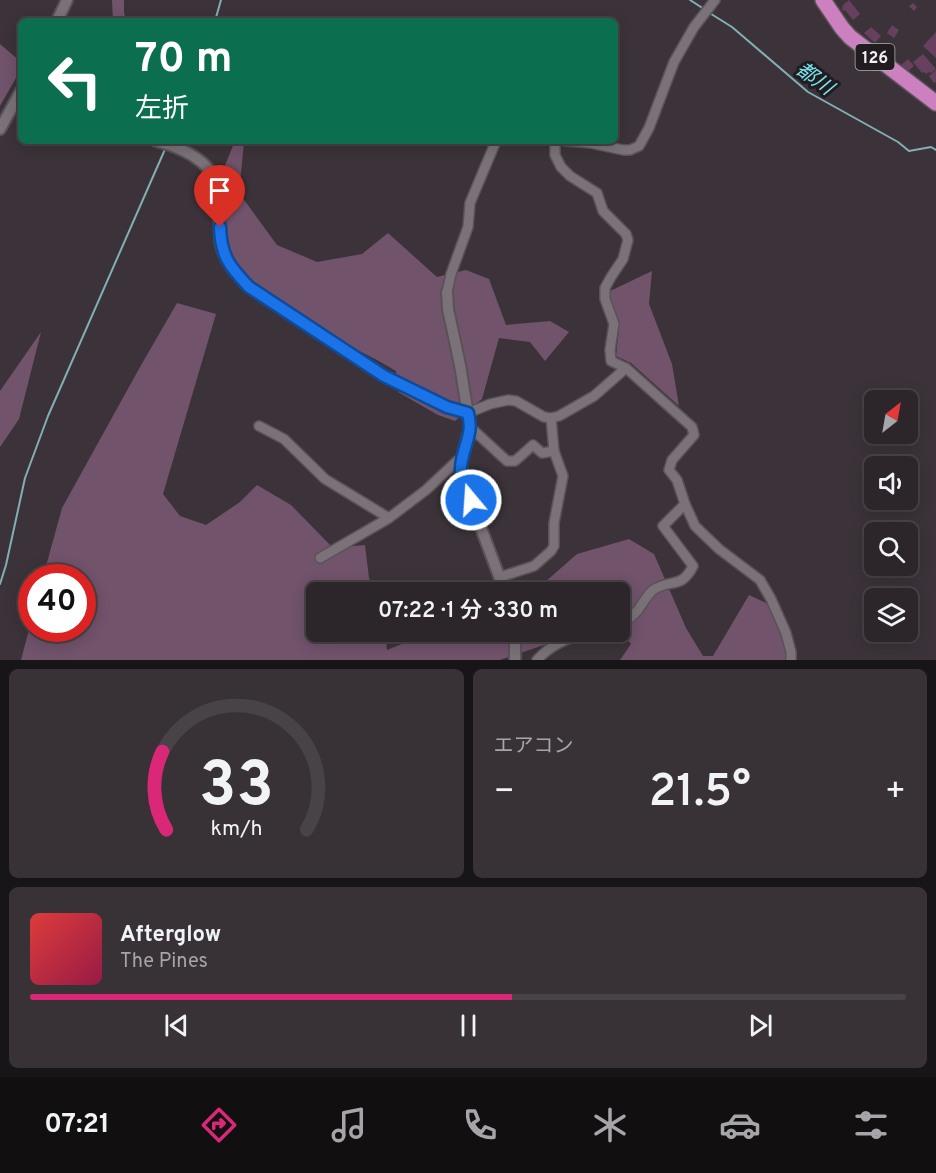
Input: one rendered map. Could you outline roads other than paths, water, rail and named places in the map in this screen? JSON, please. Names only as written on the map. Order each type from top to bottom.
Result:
[{"type":"highway","name":"126","points":[[823,0],[850,37],[936,103]]},
{"type":"street","points":[[58,18],[67,0]]},
{"type":"street","points":[[595,144],[623,150],[639,146],[649,128],[674,62],[694,27],[715,0]]},
{"type":"street","points":[[0,129],[18,97]]},
{"type":"street","points":[[166,144],[182,149],[209,169],[219,192],[221,244],[226,259],[249,287],[384,376],[447,407],[468,413],[508,400],[516,401],[544,417],[551,418],[559,416],[594,396],[626,368]]},
{"type":"street","points":[[495,144],[470,203],[468,227],[447,292],[448,309],[470,427],[462,459],[463,480],[502,582]]},
{"type":"street","points":[[555,144],[555,155],[561,168],[597,193],[603,211],[627,234],[628,240],[623,259],[605,288],[605,298],[614,324],[610,350],[611,361],[626,368],[692,427],[694,435],[672,460],[669,470],[677,480],[695,526],[760,580],[786,633],[791,660]]},
{"type":"street","points":[[500,577],[534,566],[554,546],[554,523],[563,476],[554,451],[551,418]]},
{"type":"street","points":[[259,426],[284,439],[325,479],[389,518]]},
{"type":"street","points":[[470,427],[507,460],[515,461],[533,445],[542,453],[554,451]]},
{"type":"street","points":[[320,558],[389,518],[426,490],[457,460],[462,459]]},
{"type":"street","points":[[630,617],[650,592],[659,586],[682,581],[689,575],[693,566],[663,526],[685,504]]},
{"type":"street","points":[[515,642],[515,660]]},
{"type":"street","points":[[537,660],[561,642]]},
{"type":"waterway","points":[[216,18],[221,0]]},
{"type":"waterway","name":"都川","points":[[690,0],[704,9]]},
{"type":"waterway","name":"都川","points":[[708,12],[732,27],[808,92],[898,142],[909,151],[931,147],[936,150]]},
{"type":"waterway","points":[[0,584],[25,478],[48,416],[166,147]]}]
